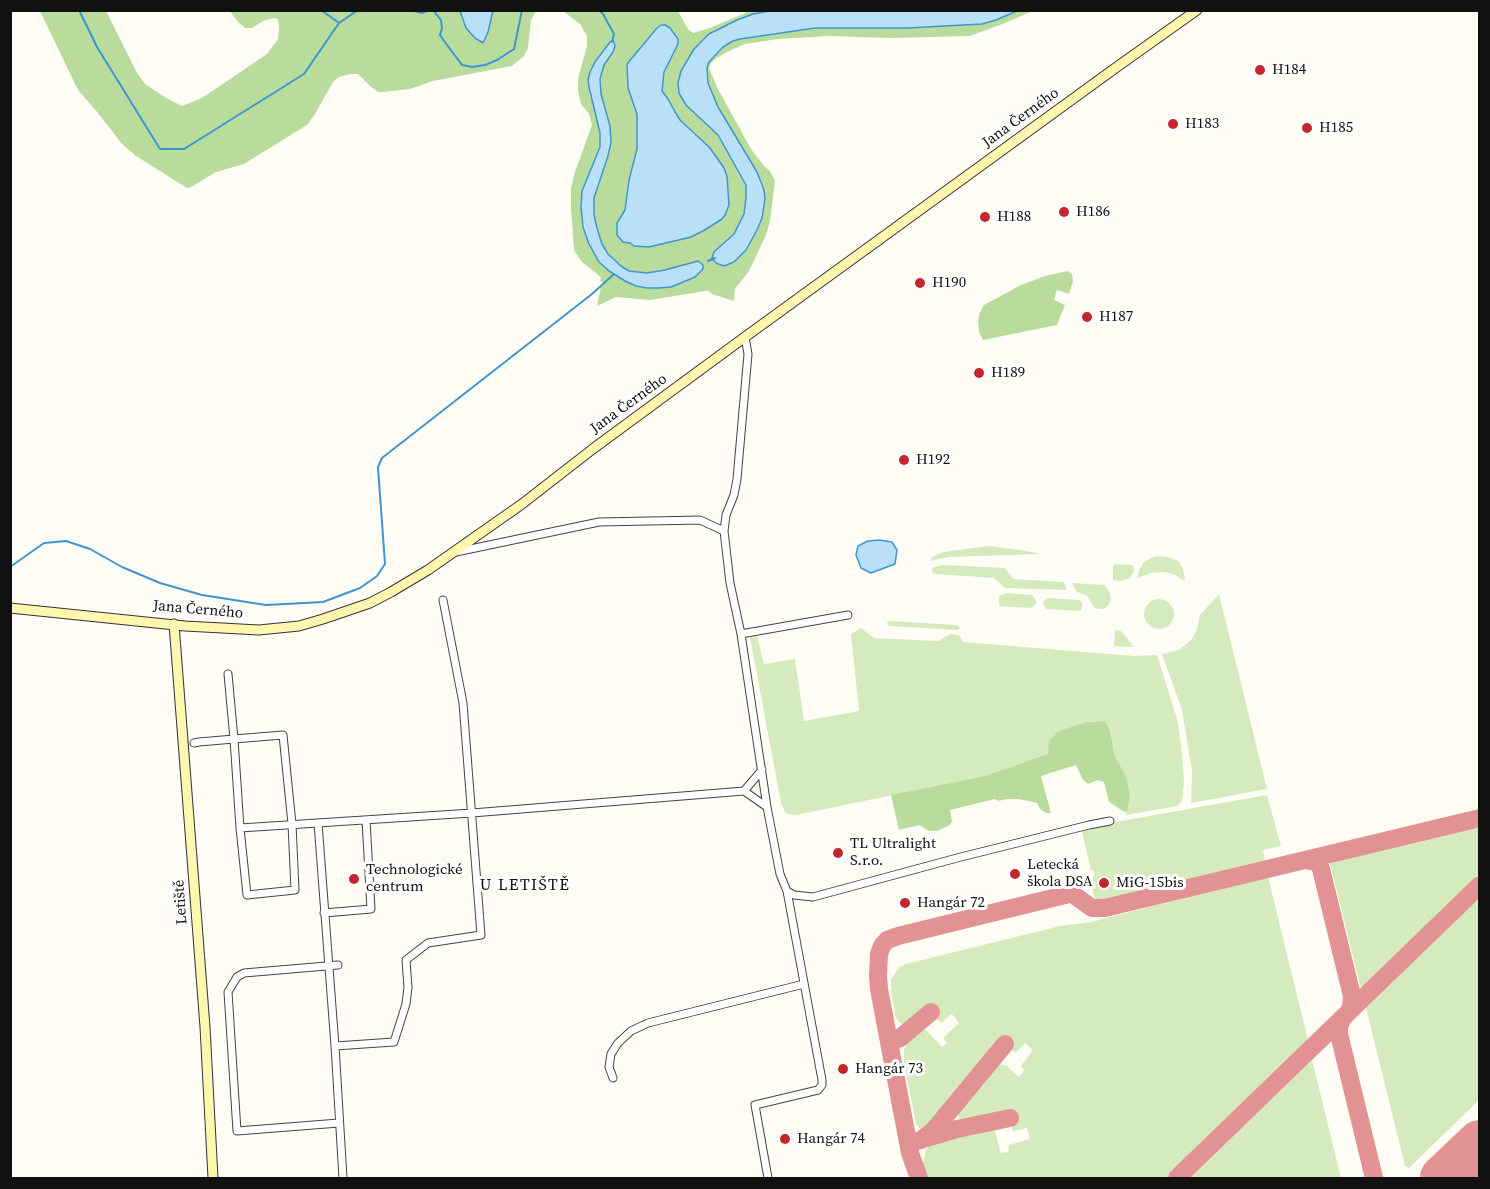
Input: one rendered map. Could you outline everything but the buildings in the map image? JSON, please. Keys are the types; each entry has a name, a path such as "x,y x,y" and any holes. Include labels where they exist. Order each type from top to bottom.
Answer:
{"street":[{"name":"Jana Černého","path":"10,608 259,630 299,626 370,603 409,582 522,504 594,448 1197,10"},
{"path":"746,337 748,354 737,480 726,515 724,531 730,583 741,634 767,807 780,874 787,891 822,1080 822,1085 818,1090 755,1105 768,1179"},
{"path":"453,552 599,522 699,520 724,531"},
{"path":"335,1046 394,1042 406,1004 408,987 406,960 428,943 481,935 463,703 443,600"},
{"path":"741,634 848,615"},
{"name":"Letiště","path":"174,624 204,1003 213,1179"},
{"path":"194,743 234,739 283,735 296,890 247,894 240,828 234,739 228,674"},
{"path":"744,791 762,770"},
{"path":"240,828 472,813 744,791 767,807"},
{"path":"324,913 371,909 366,820"},
{"path":"787,891 794,895 813,897 957,858 1110,821"},
{"path":"318,823 343,1179"},
{"path":"338,965 244,973 237,977 228,992 237,1131 339,1123"},
{"path":"612,1078 609,1067 611,1054 618,1043 631,1031 648,1023 804,984"}],"green space":[{"path":"40,11 106,11 137,73 145,84 182,106 202,98 267,54 278,39 278,19 263,21 252,28 245,28 230,11 460,11 463,22 473,34 488,32 493,11 536,11 531,20 528,48 524,56 512,66 433,81 410,89 383,92 378,92 358,74 339,77 333,82 307,125 244,164 216,172 187,188 136,156 122,144 78,90"},
{"path":"563,11 678,11 688,29 693,33 750,11 1033,11 970,36 891,38 828,36 778,39 745,44 717,58 709,68 717,87 751,149 770,171 775,181 766,235 749,271 735,289 734,301 705,291 650,300 616,297 597,306 603,283 600,281 601,277 582,262 574,250 571,208 571,188 575,172 592,125 589,114 581,104 578,91 578,79 587,46 587,36 580,24","holes":["674,32 678,44 664,72 662,91 680,120 710,148 727,176 728,188 691,237 649,247 634,246 623,242 617,223 625,210 629,180 637,149 637,114 628,88 627,64 636,54"]},
{"path":"1068,271 1072,274 1073,281 1069,294 1057,290 1054,300 1065,305 1057,325 983,340 979,332 978,320 984,305 1021,285"},
{"path":"990,546 1040,554 949,557 930,561 932,557 943,552"},
{"path":"1156,556 1178,561 1183,568 1185,581 1164,572 1151,573 1137,578 1143,563"},
{"path":"1115,564 1133,565 1134,571 1130,578 1122,581 1113,580"},
{"path":"943,565 1005,568 1013,579 1064,582 1067,590 1005,588 994,578 933,573 934,567"},
{"path":"1072,583 1104,585 1111,597 1110,603 1104,609 1095,608 1087,596 1076,591"},
{"path":"1006,593 1032,595 1036,604 1031,608 999,606 999,596"},
{"path":"1219,594 1267,789 1191,803 1192,771 1182,710 1162,654 1179,650 1192,639 1200,615"},
{"path":"1049,598 1079,600 1082,608 1080,611 1047,609 1043,601"},
{"path":"1159,599 1165,600 1173,608 1173,620 1165,628 1159,629 1153,628 1145,620 1144,614 1145,608 1153,600"},
{"path":"889,621 957,625 960,628 958,630 889,626 887,623"},
{"path":"861,628 874,638 938,641 951,634 959,635 963,642 1134,656 1157,655 1179,730 1184,783 1182,801 1177,806 1126,815 1130,795 1124,772 1115,757 1110,730 1105,721 1087,722 1049,754 985,776 796,815 788,814 781,803 750,637 757,636 764,664 795,659 804,721 859,711 851,634"},
{"path":"1116,630 1121,631 1134,647 1114,646"},
{"path":"1105,721 1110,730 1115,757 1124,772 1128,785 1130,795 1127,812 1109,802 1104,782 1098,780 1088,784 1083,780 1076,765 1041,776 1051,813 1040,809 1037,803 1019,799 998,801 995,799 950,810 952,822 937,831 929,831 919,825 899,830 891,795 985,776 1048,754 1049,741 1059,731 1087,722"},
{"path":"1267,795 1281,846 1263,850 1265,861 1104,901 1098,901 1094,897 1091,883 1094,874 1082,832 1087,827"},
{"path":"1479,826 1479,874 1361,989 1330,863"},
{"path":"1268,877 1308,1040 1166,1178 926,1178 923,1164 926,1149 931,1142 993,1128 1001,1153 1008,1152 1009,1145 1030,1139 1027,1128 1013,1131 1008,1113 966,1122 959,1118 958,1114 960,1108 997,1064 1006,1065 1019,1077 1024,1070 1021,1066 1033,1050 1025,1043 1016,1053 1001,1041 932,1125 927,1129 919,1128 916,1124 904,1062 904,1049 909,1038 922,1028 942,1047 947,1043 943,1038 959,1023 952,1014 941,1023 927,1008 911,1023 904,1025 900,1023 896,1018 891,991 891,980 899,967"},
{"path":"1479,898 1479,1100 1409,1168 1405,1166 1366,1008"},
{"path":"1312,1060 1341,1178 1190,1178"}],"water":[{"path":"775,10 1017,11 982,24 908,28 815,28 740,39 723,47 709,62 708,83 718,107 757,172 765,199 762,218 746,250 734,262 724,266 712,258 714,252 734,234 744,214 746,185 718,135 686,105 679,93 678,83 681,71 694,49 709,34 753,14"},
{"path":"460,11 493,11 483,43 466,28"},
{"path":"661,25 670,28 678,39 678,44 664,72 662,91 680,120 710,148 724,168 727,176 729,205 722,219 691,237 649,247 634,246 623,242 617,235 617,223 625,210 629,180 637,149 637,114 628,88 627,64"},
{"path":"613,40 615,46 613,52 604,65 600,79 611,142 594,198 597,228 608,254 629,271 647,273 698,261 703,265 703,269 695,277 671,287 636,286 609,271 599,262 583,227 582,191 600,147 600,133 588,80 595,62"},
{"path":"868,541 892,542 897,550 895,564 871,573 861,568 856,555 858,546"}],"waterway":[{"path":"79,10 97,47 160,149 184,149 304,74 339,23 358,10"},
{"path":"321,10 339,23"},
{"path":"410,10 422,13 429,10"},
{"path":"433,10 441,20 440,35 462,65 472,67 497,60 514,49 522,10"},
{"path":"599,10 614,34 612,42"},
{"path":"708,261 715,258"},
{"path":"10,567 44,543 66,541 90,549 122,567 160,583 202,595 266,605 323,602 360,588 377,576 385,564 378,467 382,458 592,294 614,274"}],"taxiway":[{"path":"919,1178 910,1153 879,989 879,954 887,940 1069,894 1092,908 1105,908 1480,818"},
{"path":"1305,860 1319,864 1321,869 1352,996 1348,1013"},
{"path":"1177,1178 1480,885"},
{"path":"889,1042 900,1038 931,1012"},
{"path":"1343,1018 1339,1026 1339,1034 1374,1178"},
{"path":"908,1143 921,1140 933,1131 1005,1044"},
{"path":"926,1138 1010,1118"},
{"path":"1440,1178 1480,1141"}],"runway":[{"path":"1443,1178 1480,1143"}],"place":[{"name":"H184","path":"1260,70"},
{"name":"H183","path":"1173,124"},
{"name":"H185","path":"1307,128"},
{"name":"H186","path":"1064,212"},
{"name":"H188","path":"985,217"},
{"name":"H190","path":"920,283"},
{"name":"H187","path":"1087,317"},
{"name":"H189","path":"979,373"},
{"name":"H192","path":"904,460"},
{"name":"TL Ultralight S.r.o.","path":"838,853"},
{"name":"Letecká škola DSA","path":"1015,874"},
{"name":"Technologické centrum","path":"354,879"},
{"name":"MiG-15bis","path":"1104,883"},
{"name":"Hangár 72","path":"905,903"},
{"name":"Hangár 73","path":"843,1069"},
{"name":"Hangár 74","path":"785,1139"}],"district":[{"name":"U LETIŠTĚ","path":"525,886"}]}
